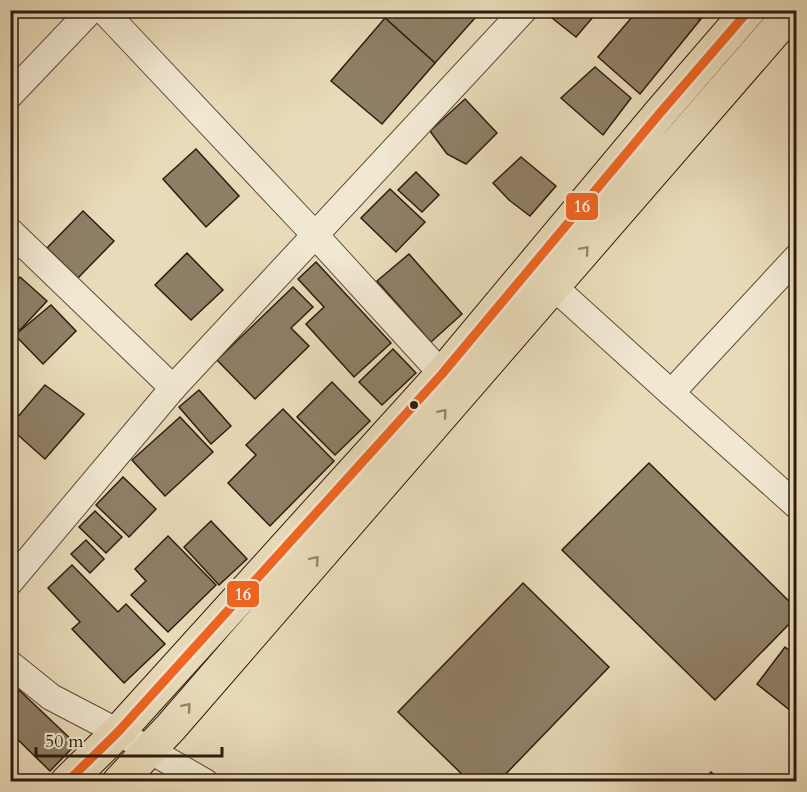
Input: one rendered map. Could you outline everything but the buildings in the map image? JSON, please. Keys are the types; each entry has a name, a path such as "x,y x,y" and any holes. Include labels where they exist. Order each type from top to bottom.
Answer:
{"main road":[{"path":"67,782 118,732 442,374 749,10"},
{"path":"119,782 554,287 793,10"}],"street":[{"path":"10,95 91,10"},
{"path":"104,10 442,374"},
{"path":"10,582 173,388 524,10"},
{"path":"10,231 173,388"},
{"path":"670,393 796,258"},
{"path":"554,287 796,505"},
{"path":"10,664 51,697 205,782"}],"transit line":[{"name":"16","path":"67,782 118,732 442,374 749,10"}]}
